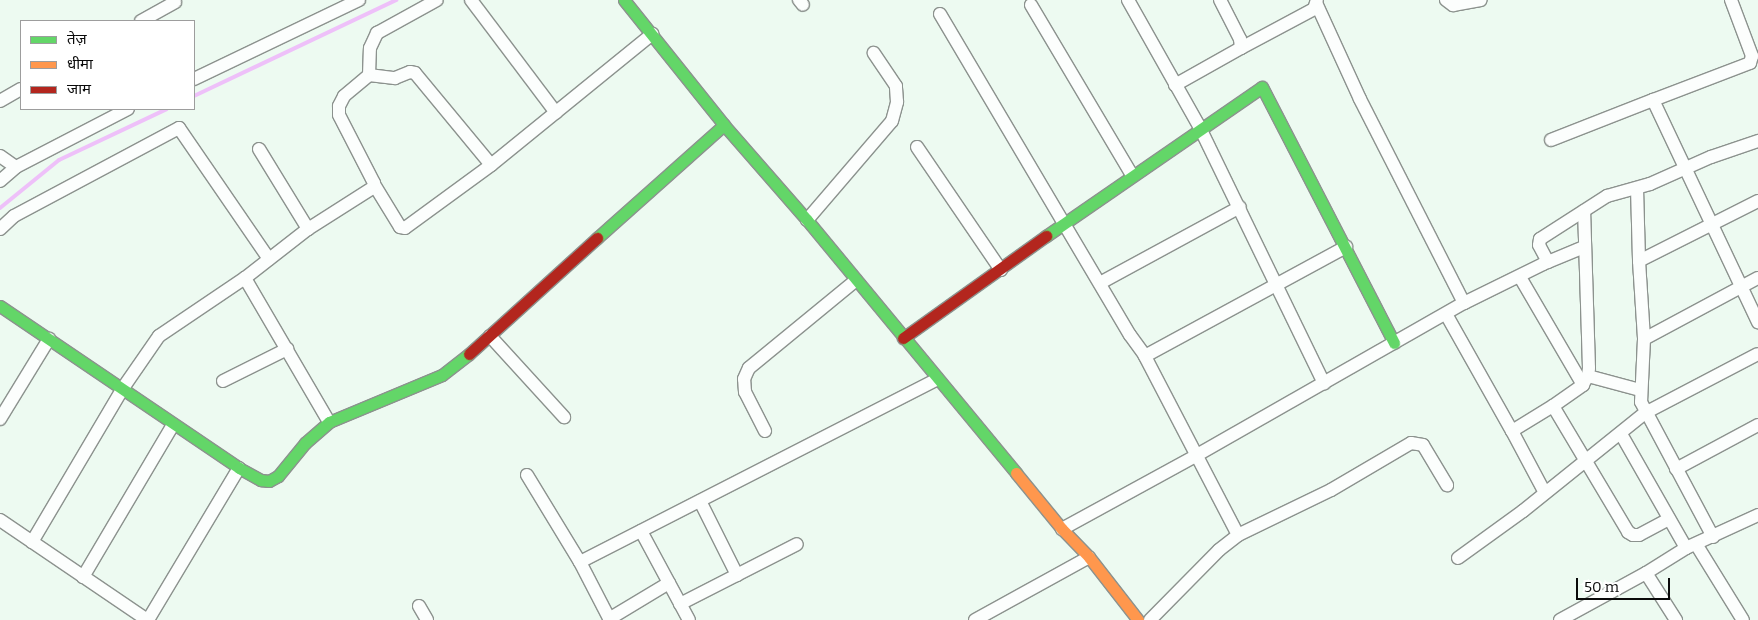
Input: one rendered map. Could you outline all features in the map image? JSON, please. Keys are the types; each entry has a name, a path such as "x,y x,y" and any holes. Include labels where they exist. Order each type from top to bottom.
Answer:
{"street":[{"path":"195,79 259,50 359,0"},
{"path":"369,75 370,48 377,33 437,0"},
{"path":"471,0 556,113"},
{"path":"624,0 724,125 807,220 855,281 1062,529 1089,557 1138,620"},
{"path":"1128,0 1200,128 1324,382"},
{"path":"1220,0 1240,39 1241,48"},
{"path":"1446,0 1453,5 1481,0"},
{"path":"1551,140 1750,63 1752,56 1731,0"},
{"path":"143,20 175,2"},
{"path":"1175,85 1317,3 1360,99 1464,303"},
{"path":"1031,5 1132,175"},
{"path":"940,14 1130,335 1145,356 1238,535"},
{"path":"491,165 415,74 410,72 395,78 369,75 344,96 339,111 375,186 400,227 405,228 491,165 652,34"},
{"path":"807,220 892,121 897,102 896,86 874,53"},
{"path":"903,338 1132,175 1258,88 1264,88 1394,343"},
{"path":"2,97 20,89"},
{"path":"1653,100 1758,322"},
{"path":"0,181 16,167 126,110"},
{"path":"0,306 123,388 172,425 240,468 261,480 269,481 278,476 305,443 329,422 442,375 458,365 563,268 724,125"},
{"path":"0,229 14,216 179,128 269,259"},
{"path":"1548,262 1539,245 1540,239 1607,196 1637,188 1758,141"},
{"path":"917,147 1001,270"},
{"path":"259,149 308,229"},
{"path":"0,156 16,167"},
{"path":"32,542 123,388 159,336 245,278 308,229 370,192 375,186"},
{"path":"1637,188 1644,339 1640,390 1641,402 1645,413 1712,537"},
{"path":"1639,261 1758,201"},
{"path":"1100,283 1240,207"},
{"path":"1584,211 1586,380"},
{"path":"1145,356 1346,247"},
{"path":"1062,529 1197,456 1464,303 1548,262 1584,247"},
{"path":"1520,277 1586,380 1640,390"},
{"path":"245,278 329,422"},
{"path":"1644,339 1758,278"},
{"path":"765,431 745,392 744,379 749,368 855,281"},
{"path":"1446,314 1545,493"},
{"path":"490,336 564,417"},
{"path":"0,419 49,339"},
{"path":"223,381 287,349"},
{"path":"1458,558 1586,462 1645,413 1758,354"},
{"path":"580,562 936,379"},
{"path":"1512,431 1553,406 1586,380"},
{"path":"1553,406 1628,532 1632,535 1639,535 1669,519"},
{"path":"83,576 172,425"},
{"path":"1676,469 1758,425"},
{"path":"1621,434 1669,519 1691,546 1743,620"},
{"path":"1150,620 1219,550 1238,535 1331,490 1411,443 1423,444 1447,485"},
{"path":"0,520 147,620 240,468"},
{"path":"527,475 580,562 609,619 669,583"},
{"path":"700,501 737,575"},
{"path":"1564,619 1646,574 1691,546 1758,516"},
{"path":"641,531 689,620"},
{"path":"680,604 797,544"},
{"path":"975,620 1089,557"},
{"path":"1646,574 1676,620"},
{"path":"419,606 427,620"}],"waterway":[{"path":"195,96 396,0"},
{"path":"0,208 59,160 165,110"}],"traffic: fast":[{"path":"624,0 724,125 807,220 1016,473"},
{"path":"1046,236 1262,87 1394,343"},
{"path":"597,238 724,125"},
{"path":"0,306 239,468 261,480 269,481 278,476 305,443 329,422 442,375 469,354"}],"traffic: slow":[{"path":"1016,473 1062,529 1089,557 1138,620"}],"traffic: jam":[{"path":"903,338 1046,236"},
{"path":"469,354 597,238"}]}
